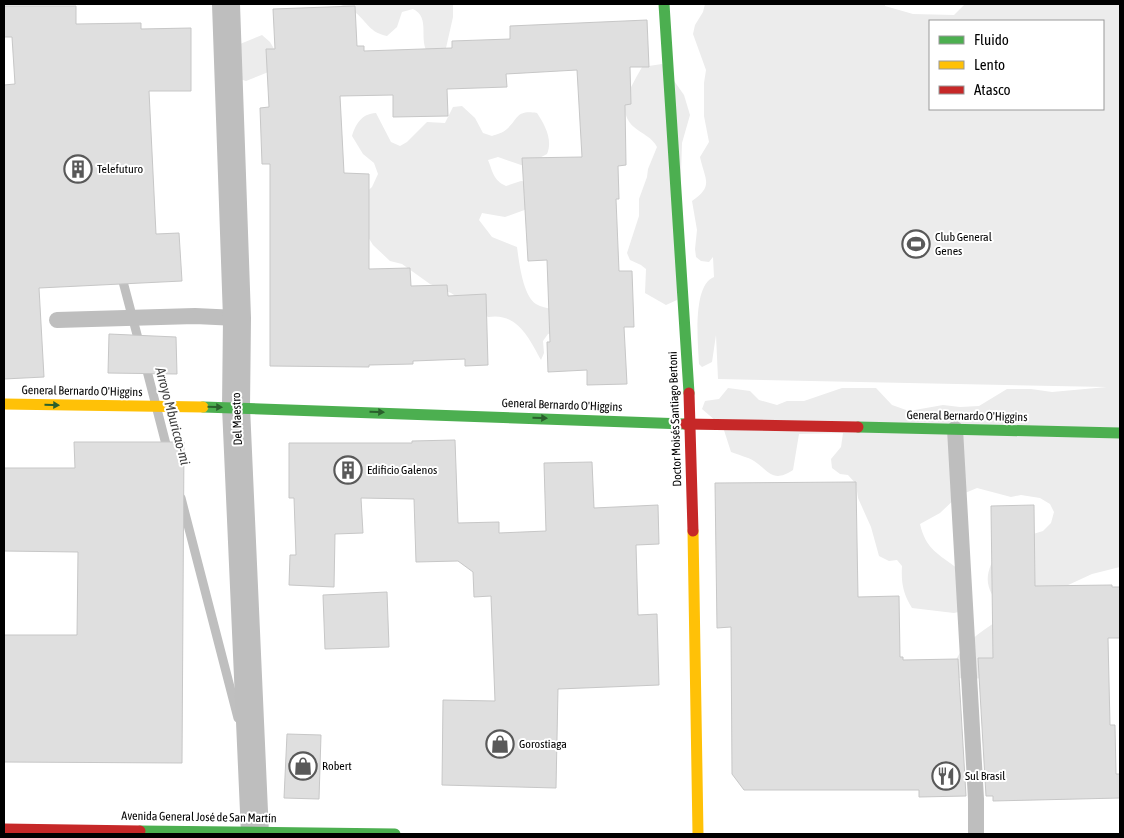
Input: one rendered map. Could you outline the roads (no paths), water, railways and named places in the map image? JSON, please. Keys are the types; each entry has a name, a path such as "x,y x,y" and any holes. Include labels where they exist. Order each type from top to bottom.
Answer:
{"main road":[{"name":"Doctor Moisés Santiago Bertoni","path":"664,4 691,424 698,834"},
{"name":"General Bernardo O'Higgins","path":"4,404 236,407 691,424 1120,433"},
{"name":"Avenida General José de San Martín","path":"4,829 394,834"}],"street":[{"name":"Del Maestro","path":"226,4 237,318 236,407 255,833"}],"lane":[{"path":"57,320 195,316 237,318"},
{"path":"956,430 976,799 976,834"}],"waterway":[{"name":"Arroyo Mburicao-mi","path":"121,274 140,346"},
{"name":"Arroyo Mburicao-mi","path":"145,363 168,452"},
{"name":"Arroyo Mburicao-mi","path":"181,498 238,718"}],"place":[{"name":"Telefuturo","path":"78,169"},
{"name":"Club General Genes","path":"916,244"},
{"name":"Edificio Galenos","path":"348,470"},
{"name":"Gorostiaga","path":"500,744"},
{"name":"Robert","path":"303,766"},
{"name":"Sul Brasil","path":"946,776"}]}
